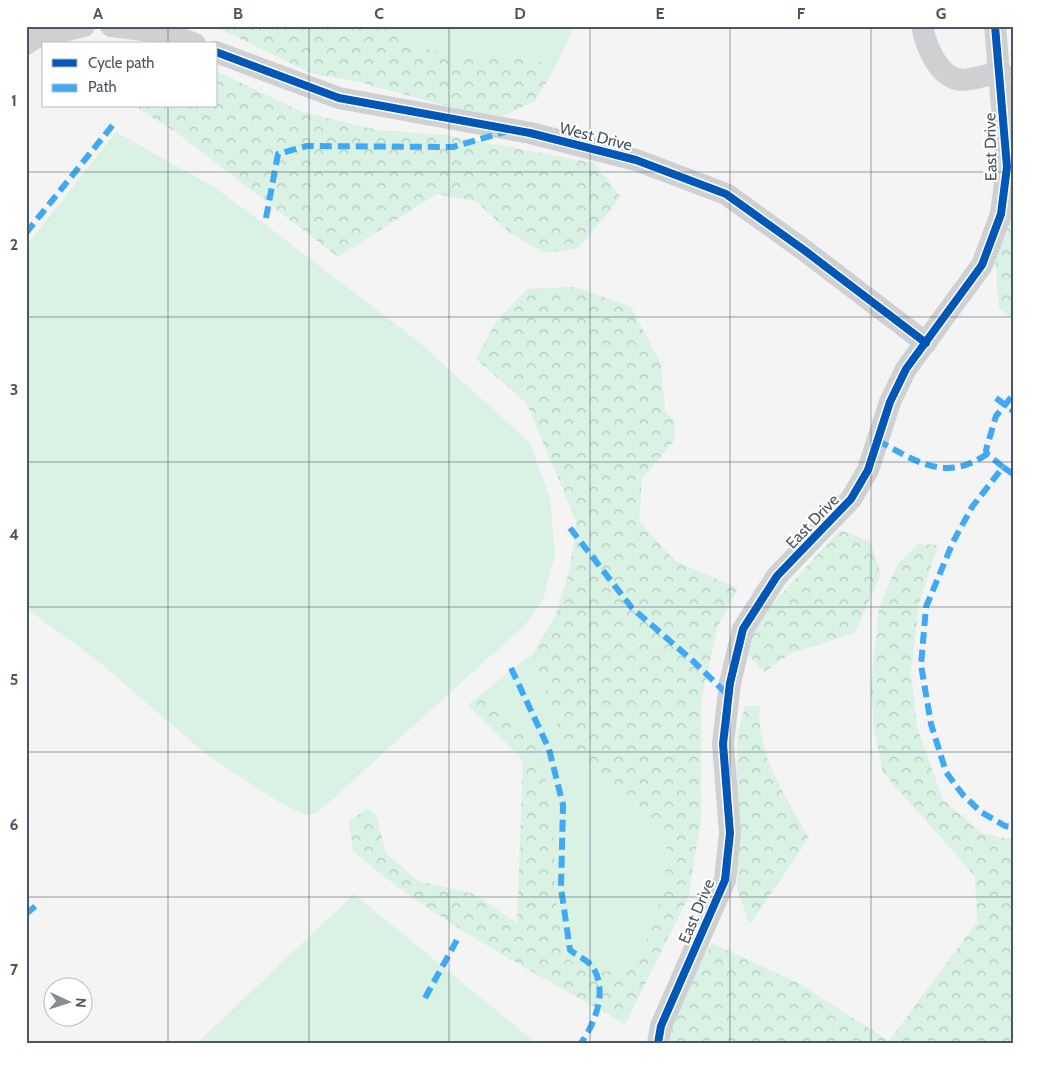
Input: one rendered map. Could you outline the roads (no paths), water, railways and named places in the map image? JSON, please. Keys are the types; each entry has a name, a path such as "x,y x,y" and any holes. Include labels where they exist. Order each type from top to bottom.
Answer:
{"street":[{"path":"26,44 35,38 84,26"},
{"path":"111,26 166,33 190,42"},
{"path":"922,26 926,44 940,70 961,80 1001,72"},
{"name":"East Drive","path":"658,1043 661,1026 725,880 730,833 723,744 730,683 743,629 777,576 851,499 868,470 890,402 906,369 982,265 1001,214 1007,167 1001,72 995,39 996,26"},
{"name":"West Drive","path":"218,53 339,98 530,133 636,160 726,194 804,250 926,343"}]}
